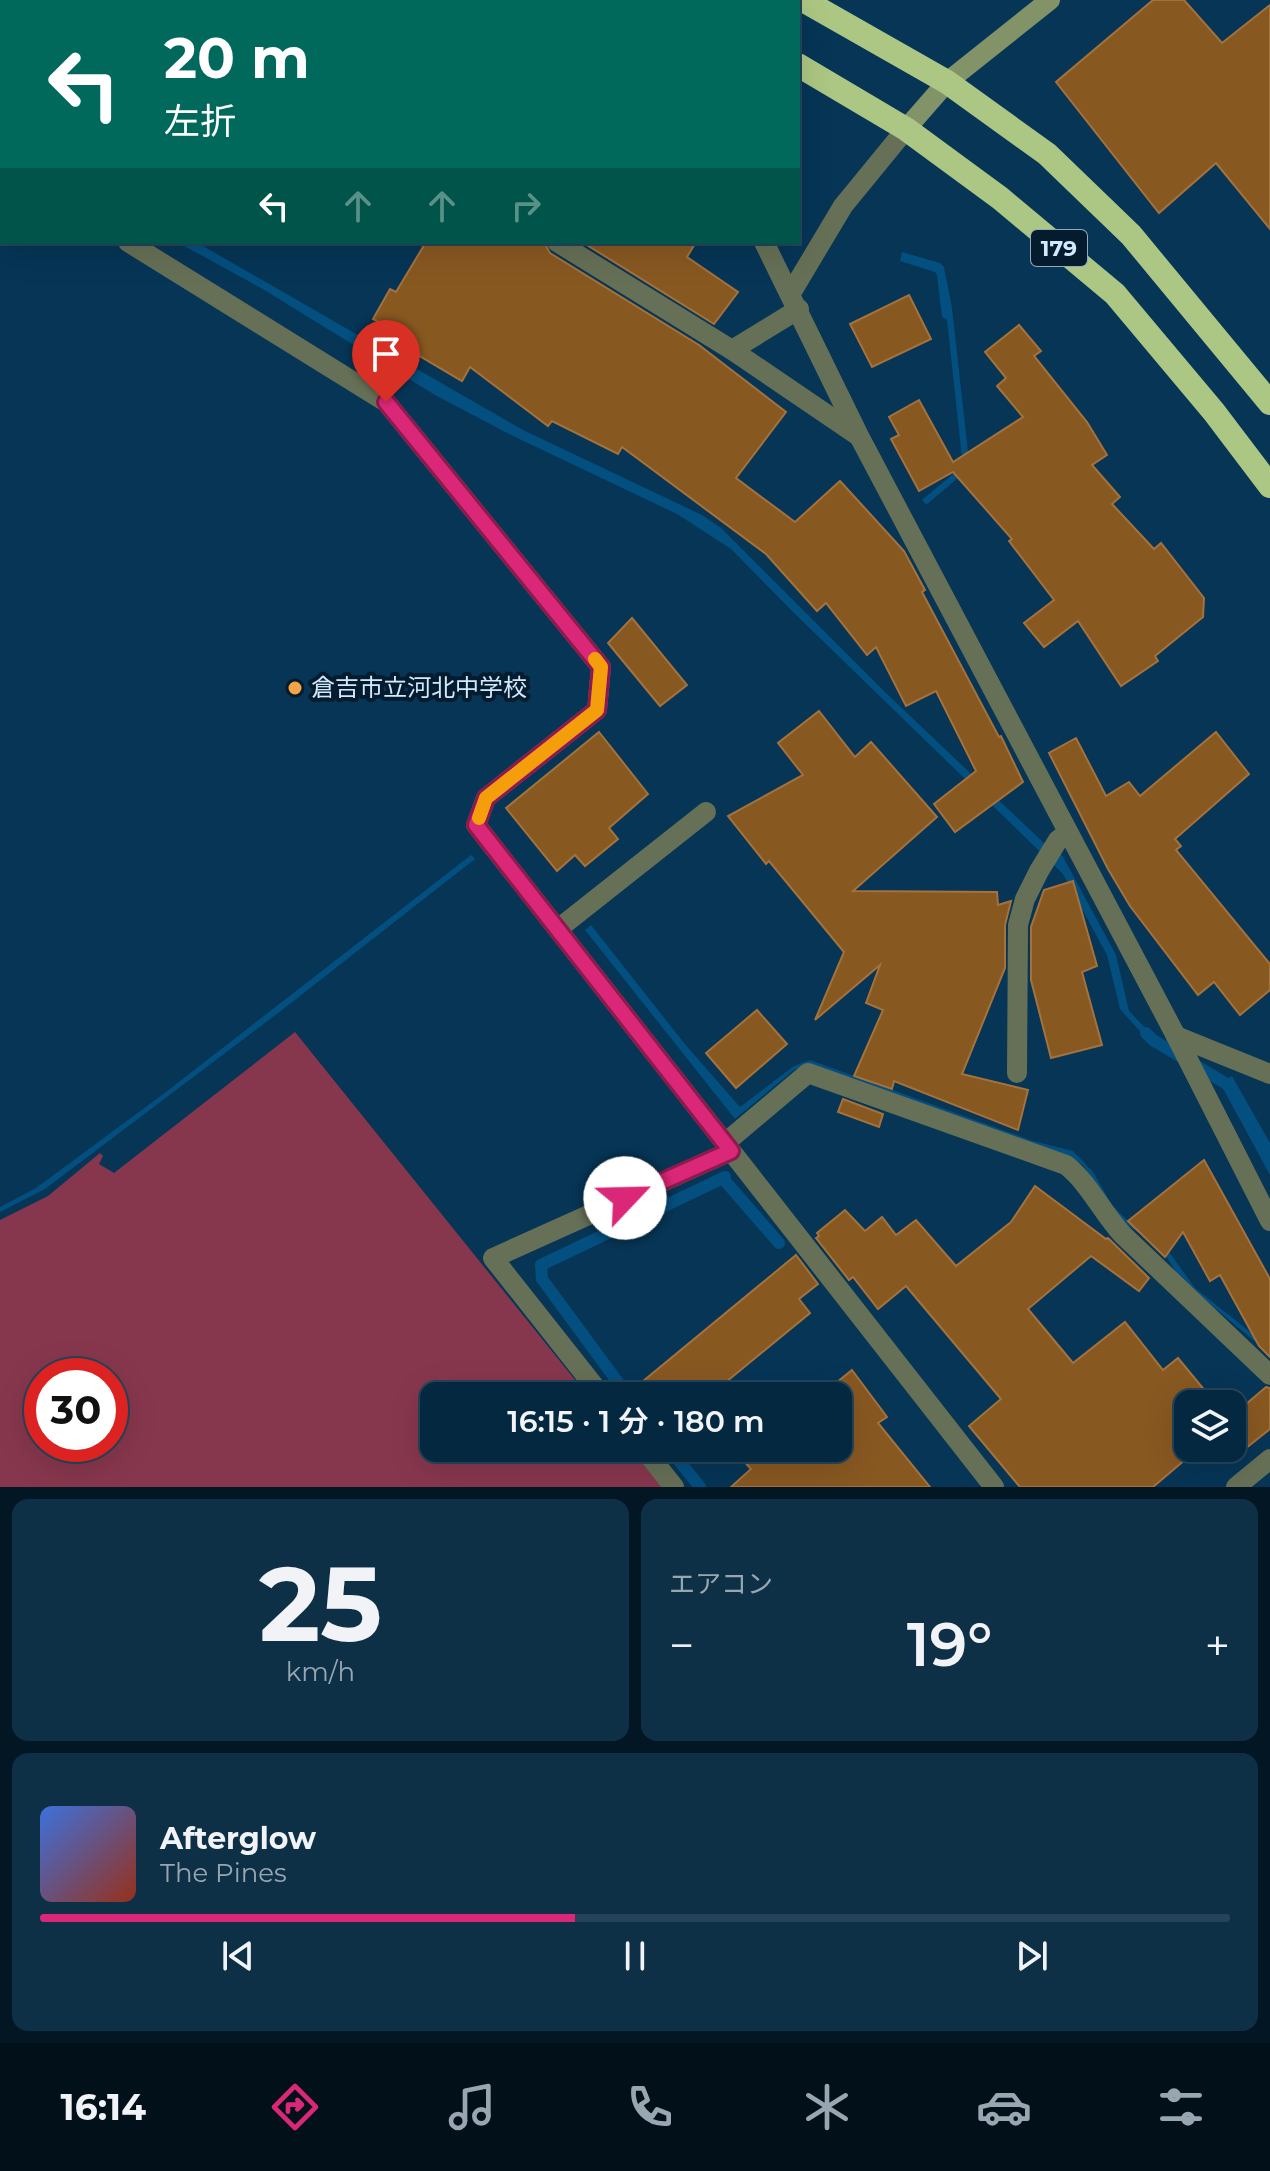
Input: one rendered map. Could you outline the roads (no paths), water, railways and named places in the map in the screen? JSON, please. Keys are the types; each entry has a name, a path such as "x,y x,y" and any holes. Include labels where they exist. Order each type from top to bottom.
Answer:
{"highway":[{"name":"179","path":"803,0 947,82 1047,154 1131,235 1270,403"},
{"name":"179","path":"800,66 906,129 1000,198 1115,294 1214,412 1270,486"}],"street":[{"path":"732,350 795,301 843,206 947,82 1050,0"},
{"path":"131,244 386,402 601,667 597,710 486,798 476,825 994,1487"},
{"path":"560,244 732,350 859,436"},
{"path":"765,244 859,436 1176,1036 1270,1221"},
{"path":"558,929 706,812"},
{"path":"1017,1073 1018,925 1025,899 1039,871 1058,840 1068,832"},
{"path":"1176,1036 1270,1074"},
{"path":"591,1382 493,1258 728,1147 808,1073 1066,1165 1084,1182 1101,1211 1122,1234 1270,1375"},
{"path":"1236,1487 1270,1459"},
{"path":"654,1462 674,1487"}],"water":[{"path":"181,244 199,244 523,430 702,515 721,528 886,693 1047,846 1062,855 1116,955 1129,1011 1158,1041 1153,1046 1120,1009 1107,955 1063,874 731,549 677,514 435,395 261,288"},
{"path":"902,252 940,263 944,267 952,308 969,461 965,472 926,505 922,500 959,469 962,458 947,320 942,317 937,275 900,261"},
{"path":"471,855 475,859 282,1010 45,1189 0,1212 0,1207 36,1188 166,1092"},
{"path":"591,925 684,1043 740,1107 794,1066 810,1060 1033,1141 1073,1151 1093,1172 1112,1205 1126,1219 1162,1242 1195,1288 1270,1348 1270,1354 1180,1279 1160,1246 1122,1222 1083,1165 1067,1155 804,1066 794,1070 735,1119 585,930"},
{"path":"1232,1076 1270,1143 1270,1175 1220,1083"}],"waterway":[{"path":"1146,1033 1230,1086 1233,1092"},
{"path":"618,1382 542,1279 541,1265 725,1177"},
{"path":"726,1182 779,1243"},
{"path":"680,1462 700,1487"}],"place":[{"name":"倉吉市立河北中学校","path":"295,688"}]}
